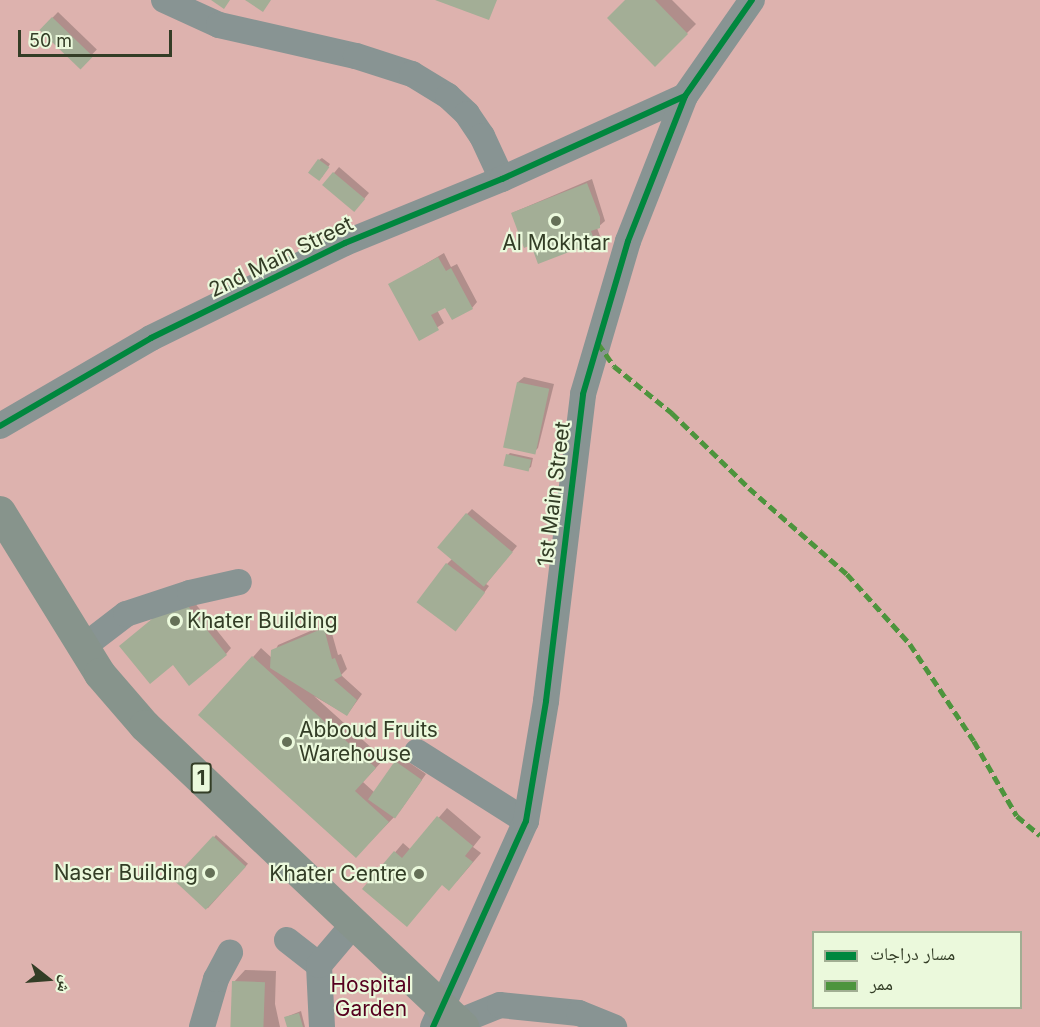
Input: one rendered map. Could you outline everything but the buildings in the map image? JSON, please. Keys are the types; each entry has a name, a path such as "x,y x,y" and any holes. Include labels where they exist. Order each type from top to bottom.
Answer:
{"main road":[{"name":"1","path":"0,512 100,674 146,726 449,1022"}],"street":[{"path":"165,0 219,25 356,56 412,74 448,96 467,114 483,136 502,178"},
{"name":"1st Main Street","path":"449,1022 526,821 546,701 583,393 628,241 685,96 752,0"},
{"name":"2nd Main Street","path":"0,426 192,318 345,243 502,178 685,96"},
{"path":"83,647 126,614 239,582"},
{"path":"417,752 526,821"},
{"path":"322,1027 319,965 352,926"},
{"path":"287,940 319,965"},
{"path":"202,1027 216,979 230,953"},
{"path":"449,1022 500,1005 579,1013 614,1027"}],"green space":[{"name":"Hospital Garden","path":"0,0 1040,0 1040,1027 0,1027"}],"marked path":[{"path":"598,343 614,366 672,413 749,488 847,574 910,644 974,741 1017,816 1040,835"}],"cycle path":[{"path":"433,1027 526,821 546,701 583,394 628,241 685,96 752,0"},
{"path":"0,426 151,338 345,243 502,179 685,96"}],"place":[{"name":"Al Mokhtar","path":"556,221"},
{"name":"Khater Building","path":"175,621"},
{"name":"Abboud Fruits Warehouse","path":"287,742"},
{"name":"Naser Building","path":"210,873"},
{"name":"Khater Centre","path":"419,874"}]}
